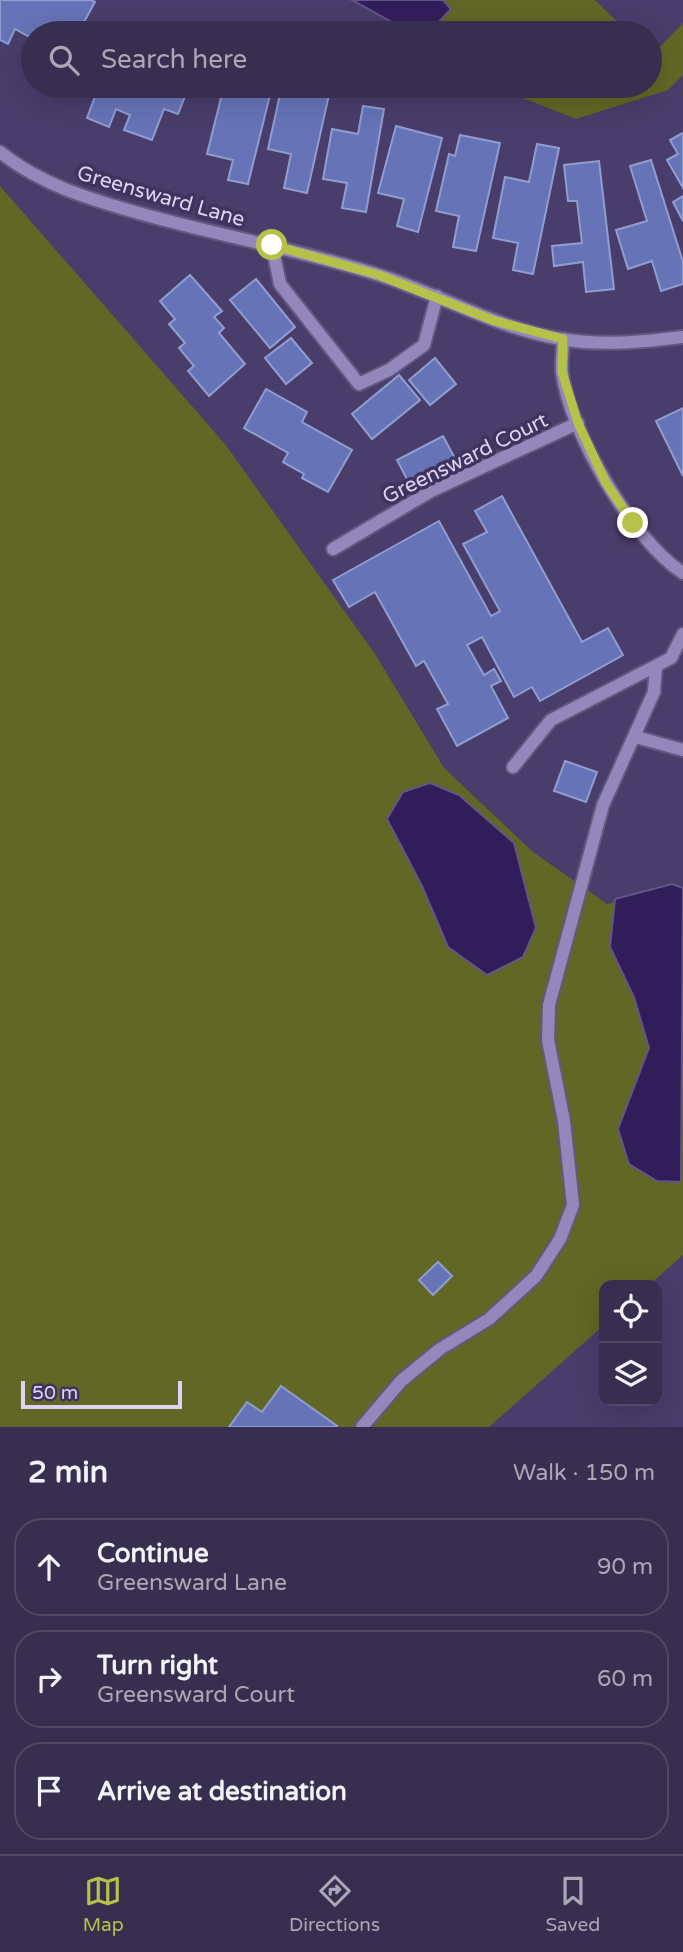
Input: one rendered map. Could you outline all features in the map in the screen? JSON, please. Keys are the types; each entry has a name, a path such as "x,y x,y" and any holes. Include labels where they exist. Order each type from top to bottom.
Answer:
{"street":[{"name":"Greensward Lane","path":"0,152 40,179 75,194 192,229 272,245 379,275 495,321 563,339 640,342 683,337"},
{"path":"272,245 280,284 359,384 389,370 424,345 437,296"},
{"name":"Greensward Court","path":"563,339 562,372 578,423 606,483 633,523 683,573"},
{"name":"Greensward Court","path":"333,549 431,491 578,423"},
{"path":"513,767 551,720 671,659 683,634"},
{"path":"362,1427 401,1381 440,1349 489,1319 536,1276 560,1239 573,1205 564,1121 548,1041 549,1005 603,805 636,737 654,692 656,666"},
{"path":"636,737 683,750"}],"green space":[{"path":"352,0 595,0 617,21 390,21"},
{"path":"683,23 683,75 668,90 662,92 662,45"},
{"path":"523,98 643,98 576,119"},
{"path":"0,186 225,444 375,654 444,768 533,852 607,904 669,888 683,892 683,1255 655,1280 599,1280 599,1329 489,1427 0,1427"}],"shaded area":[{"path":"352,0 443,0 451,9 440,21 390,21"},
{"path":"430,783 459,795 514,843 536,928 523,957 487,975 448,947 422,886 387,819 403,792"},
{"path":"672,884 683,888 681,1182 657,1181 629,1164 618,1129 649,1048 634,997 610,947 615,899"}],"building":[{"path":"0,0 95,2 85,21 21,21 21,32 15,29 8,44 0,40"},
{"path":"94,98 184,98 178,114 164,109 152,140 124,130 130,115 116,109 109,127 87,118"},
{"path":"221,98 269,98 248,184 228,180 233,160 207,154"},
{"path":"279,98 328,98 307,193 284,188 291,154 268,149"},
{"path":"363,106 384,109 366,212 342,208 347,183 323,179 332,129 358,134"},
{"path":"396,126 442,138 418,232 397,226 404,199 378,193"},
{"path":"683,133 683,188 667,160 678,154 670,140"},
{"path":"460,135 500,143 476,251 453,247 459,216 436,211 449,154 455,156"},
{"path":"537,144 559,148 533,274 513,270 518,243 493,238 505,177 529,182"},
{"path":"651,160 683,262 683,284 661,291 652,261 628,269 616,230 647,221 630,166"},
{"path":"599,161 614,289 586,292 583,262 554,266 552,246 582,243 577,201 568,201 564,165"},
{"path":"683,196 683,221 673,202"},
{"path":"190,275 222,311 214,317 224,328 219,333 245,364 209,396 188,371 194,366 179,348 185,343 169,324 175,319 160,301"},
{"path":"256,279 295,327 270,348 230,300"},
{"path":"291,338 312,363 286,384 265,358"},
{"path":"435,358 456,384 430,405 409,380"},
{"path":"399,375 420,400 372,439 352,414"},
{"path":"266,389 307,412 302,422 352,450 328,492 302,478 304,474 283,462 288,453 244,428"},
{"path":"683,408 683,476 656,421"},
{"path":"443,436 459,466 413,491 397,460"},
{"path":"502,496 582,642 608,628 623,655 540,701 532,687 514,697 482,637 467,645 484,675 494,669 501,681 491,686 508,718 457,746 437,709 448,704 424,661 416,666 375,592 349,607 333,580 439,521 491,616 500,611 463,544 487,532 475,511"},
{"path":"565,761 597,772 586,802 554,791"},
{"path":"438,1262 452,1276 433,1295 419,1280"},
{"path":"281,1386 337,1426 229,1427 247,1402 262,1412"}],"route":[{"path":"272,245 379,275 495,321 563,339 562,372 578,423 606,483 633,523"}]}
